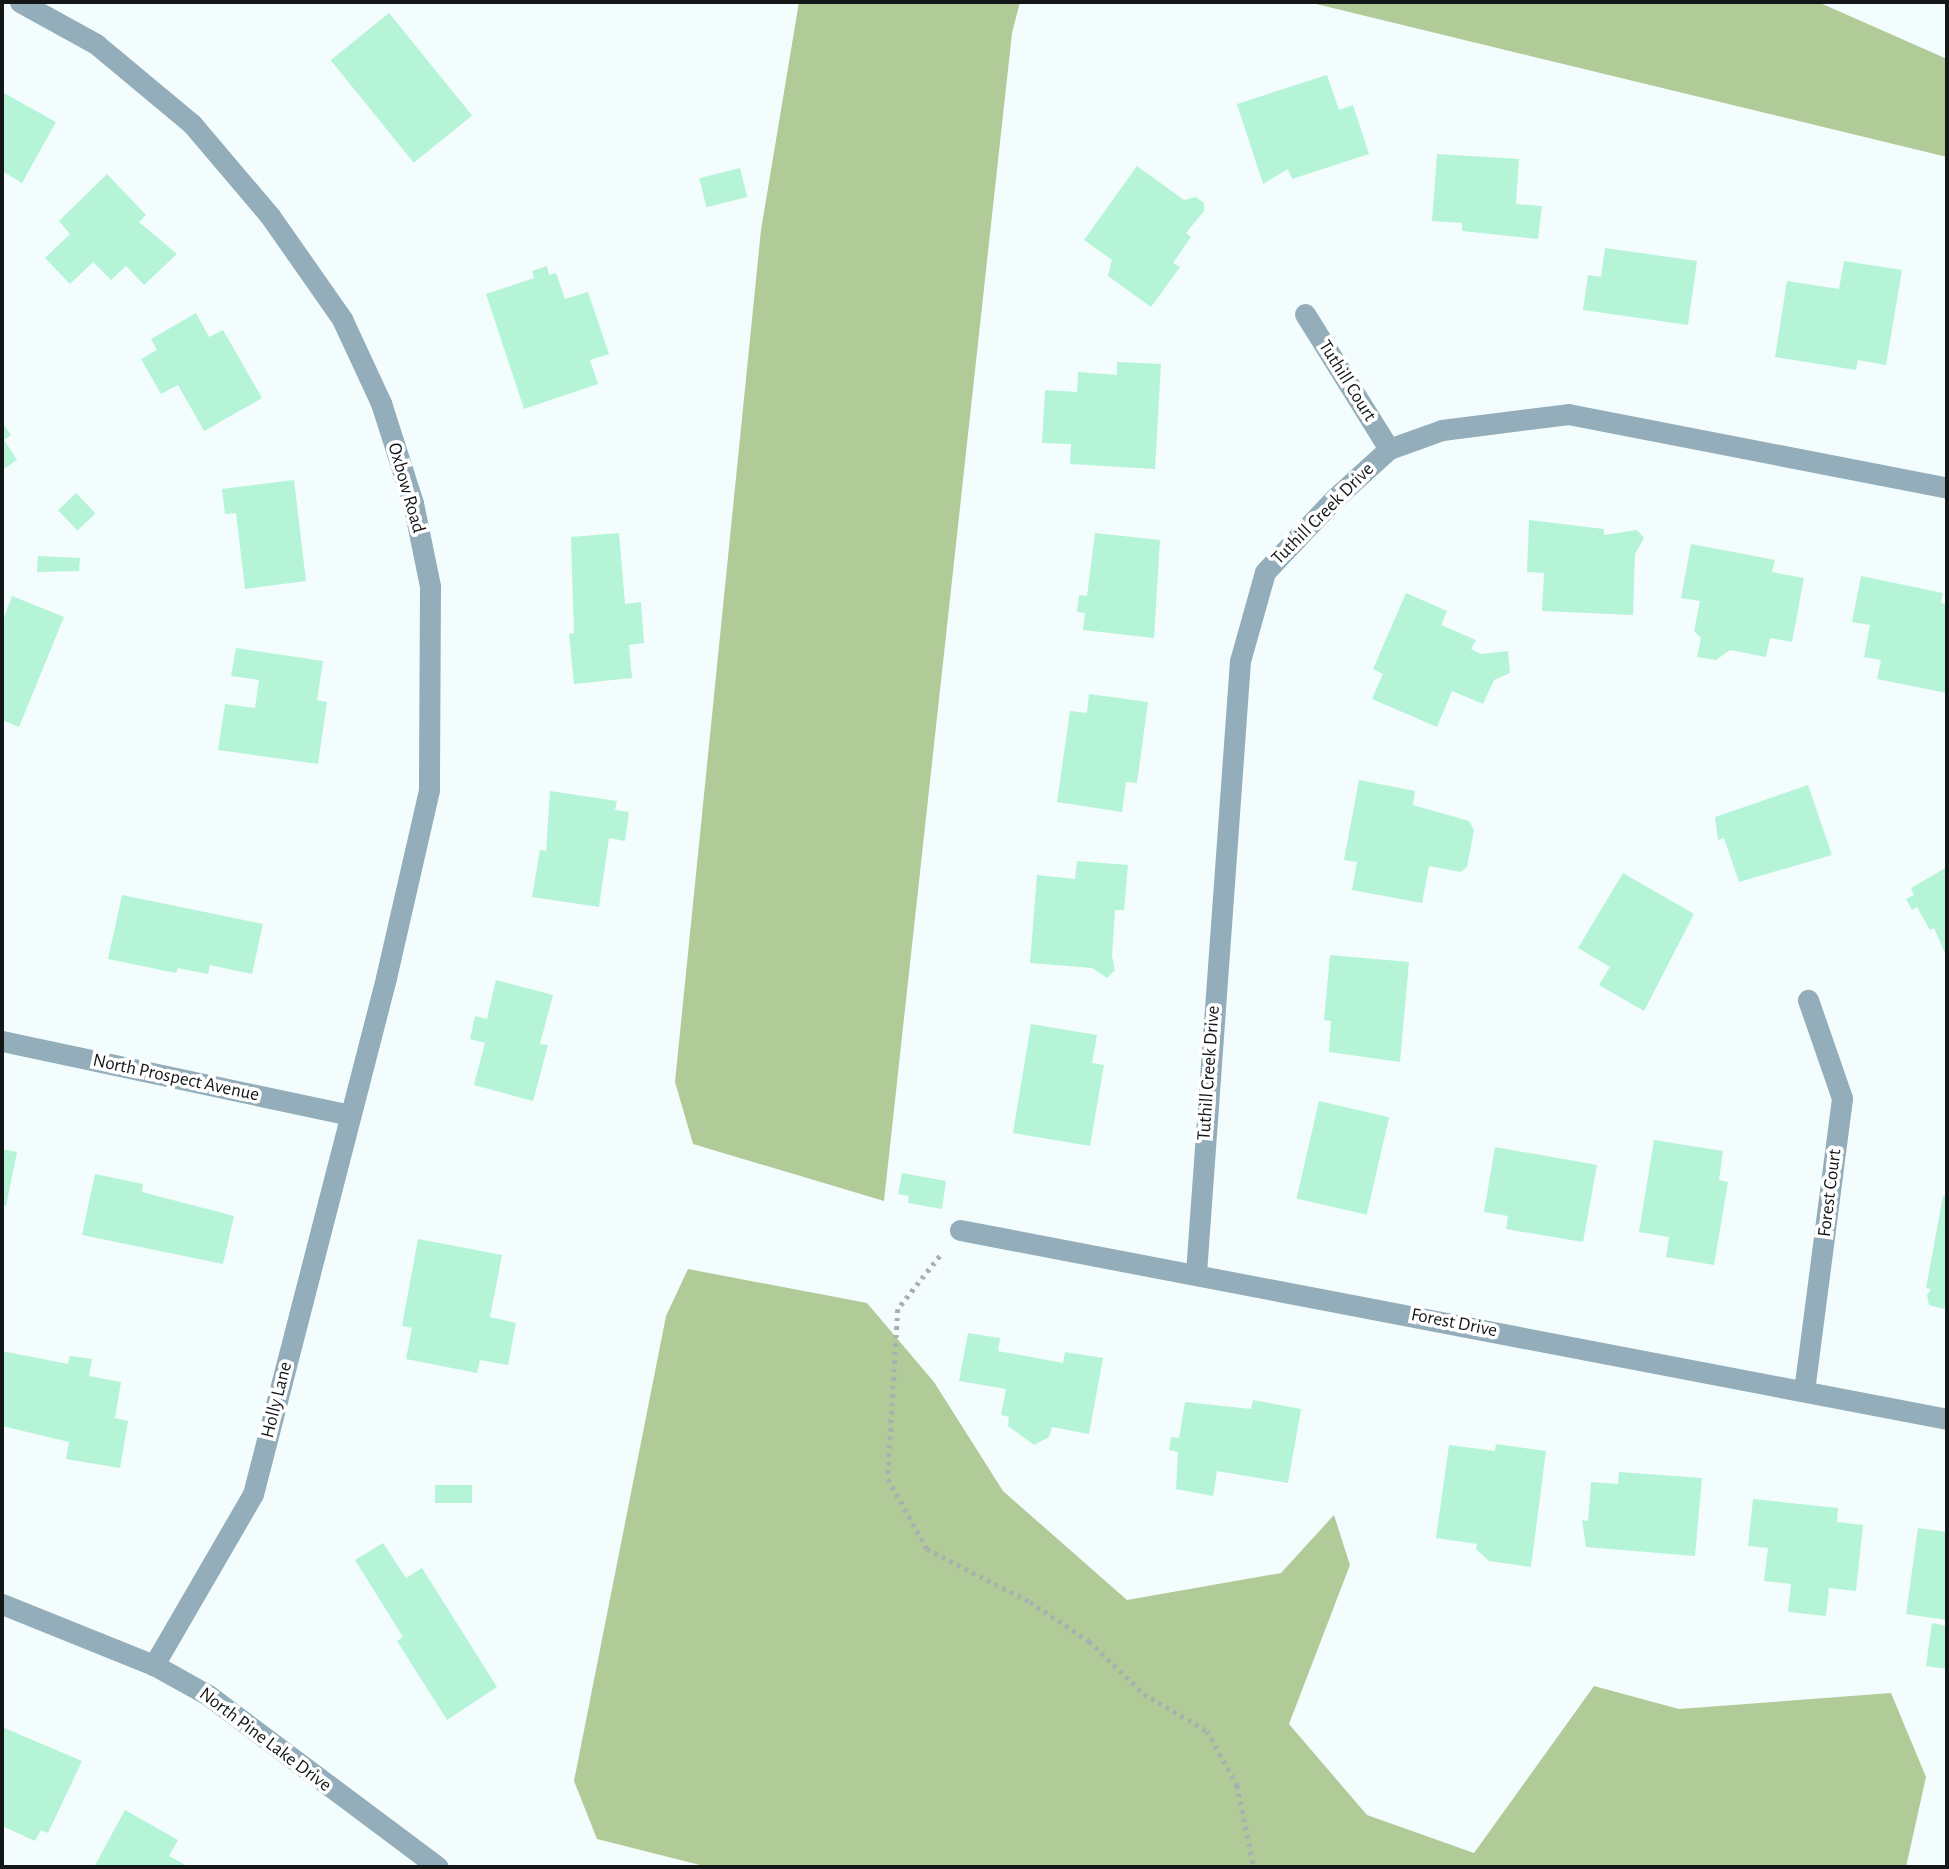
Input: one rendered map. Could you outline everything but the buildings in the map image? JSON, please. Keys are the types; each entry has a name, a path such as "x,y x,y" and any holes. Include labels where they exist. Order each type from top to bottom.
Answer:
{"street":[{"name":"Oxbow Road","path":"20,2 96,44 192,124 270,216 342,319 381,403 413,503 430,586 429,790 350,1115"},
{"name":"Tuthill Court","path":"1305,313 1389,449"},
{"name":"Tuthill Creek Drive","path":"1196,1273 1240,661 1265,572 1389,449 1442,430 1567,414 1947,488"},
{"name":"Forest Court","path":"1804,1391 1842,1098 1808,1000"},
{"name":"North Prospect Avenue","path":"2,1041 350,1115"},
{"name":"Holly Lane","path":"154,1665 253,1494 350,1115"},
{"name":"Forest Drive","path":"960,1230 1196,1273 1947,1419"},
{"name":"North Pine Lake Drive","path":"2,1605 154,1665 208,1695 438,1867"}],"path":[{"path":"960,1230 898,1309 888,1479 927,1549 1060,1621 1089,1641 1144,1694 1207,1731 1237,1786 1254,1867"}],"green space":[{"path":"799,2 1020,2 1012,33 884,1201 693,1144 675,1082 761,230"},
{"path":"1308,2 1818,2 1947,59 1947,157"},
{"path":"688,1269 867,1303 934,1382 1003,1491 1127,1600 1281,1573 1334,1515 1350,1565 1289,1724 1367,1815 1474,1853 1594,1686 1679,1709 1891,1693 1926,1777 1906,1867 708,1867 597,1839 574,1781 666,1316"}]}
